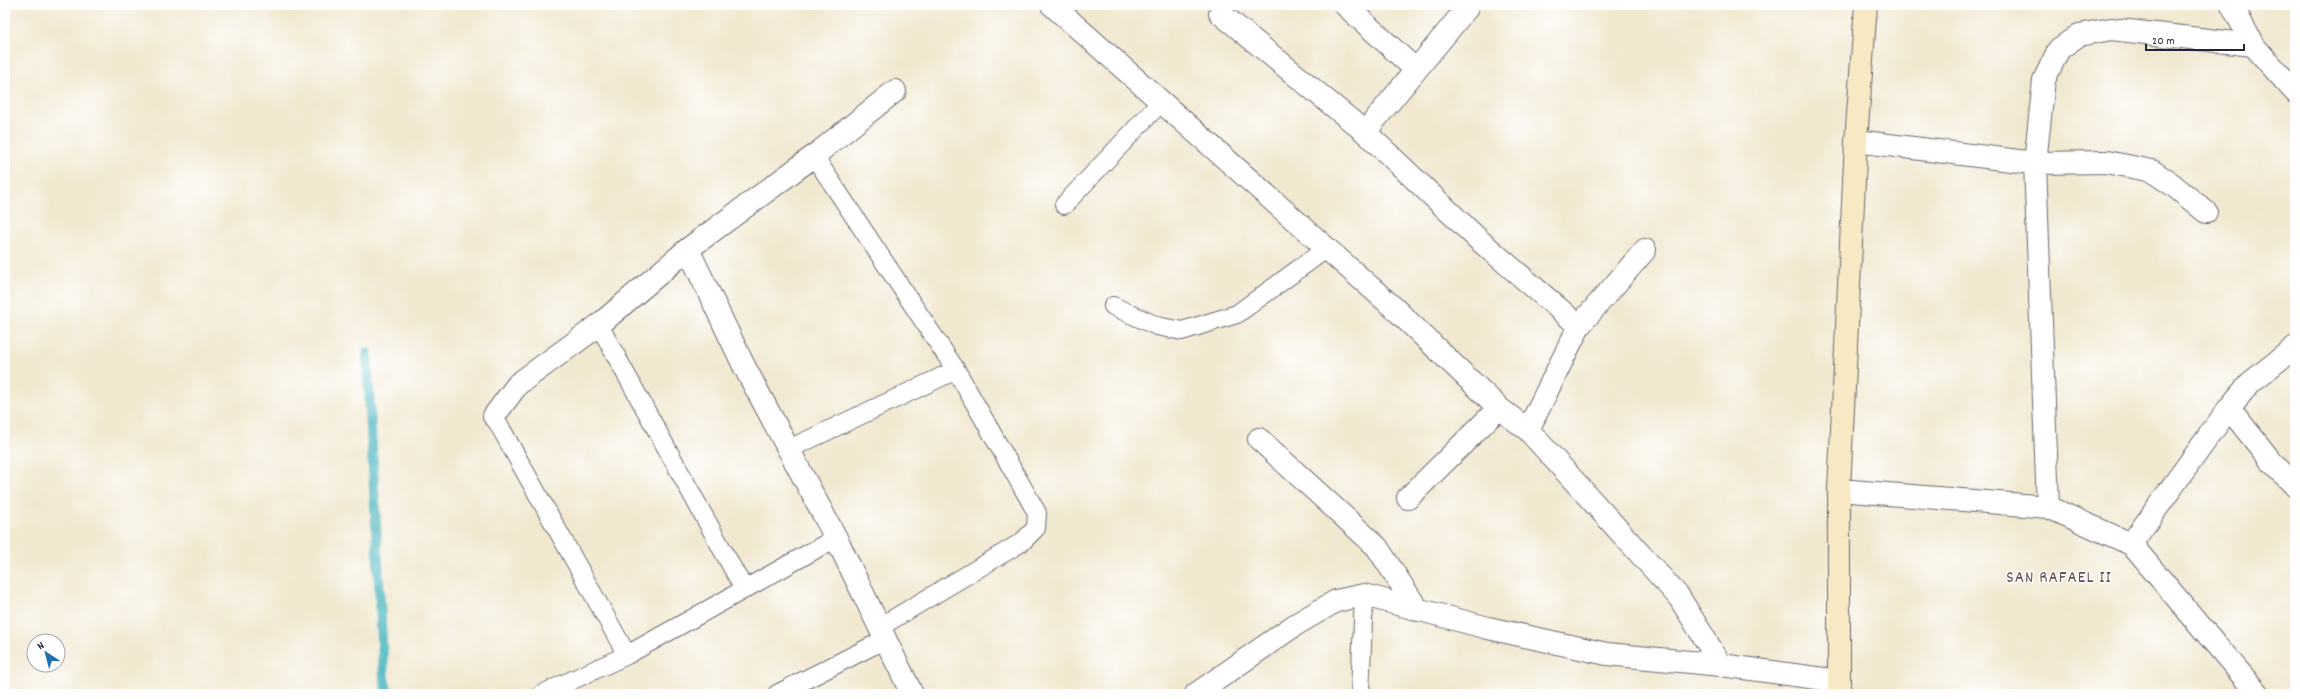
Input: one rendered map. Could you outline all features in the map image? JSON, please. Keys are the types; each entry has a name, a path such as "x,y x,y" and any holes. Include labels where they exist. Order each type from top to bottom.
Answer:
{"street":[{"path":"1052,5 1394,308 1499,408 1528,430 1680,597 1721,665"},
{"path":"1345,5 1416,70"},
{"path":"1196,694 1295,625 1336,601 1364,595 1488,628 1607,654 1721,665 1839,688 1839,490 1856,141 1866,5"},
{"path":"2232,5 2253,45 2295,92"},
{"path":"1365,132 1467,8"},
{"path":"1220,13 1365,132 1479,240 1579,326"},
{"path":"2048,507 2035,163 2044,80 2059,49 2079,35 2110,29 2253,45"},
{"path":"494,416 518,384 599,325 688,249 814,156 895,91"},
{"path":"1856,141 2035,163 2107,162 2152,171 2173,185 2206,212"},
{"path":"688,249 744,366 836,538 881,634 912,694"},
{"path":"1528,430 1579,326 1645,250"},
{"path":"2132,544 2229,408 2250,383 2295,347"},
{"path":"1408,498 1499,408"},
{"path":"2229,408 2271,461 2295,486"},
{"path":"1259,439 1377,547 1418,610"},
{"path":"1839,490 2048,507 2132,544 2258,694"}],"lane":[{"path":"1064,205 1161,102"},
{"path":"777,694 881,634 1022,542 1036,528 1036,513 956,370 814,156"},
{"path":"1113,306 1157,326 1182,331 1237,314 1326,249"},
{"path":"599,325 744,589"},
{"path":"789,449 956,370"},
{"path":"494,416 628,655"},
{"path":"542,694 628,655 836,538"},
{"path":"1360,694 1364,595"}],"waterway":[{"path":"367,353 384,679 388,694"}],"district":[{"name":"SAN RAFAEL II","path":"2059,579"}]}
